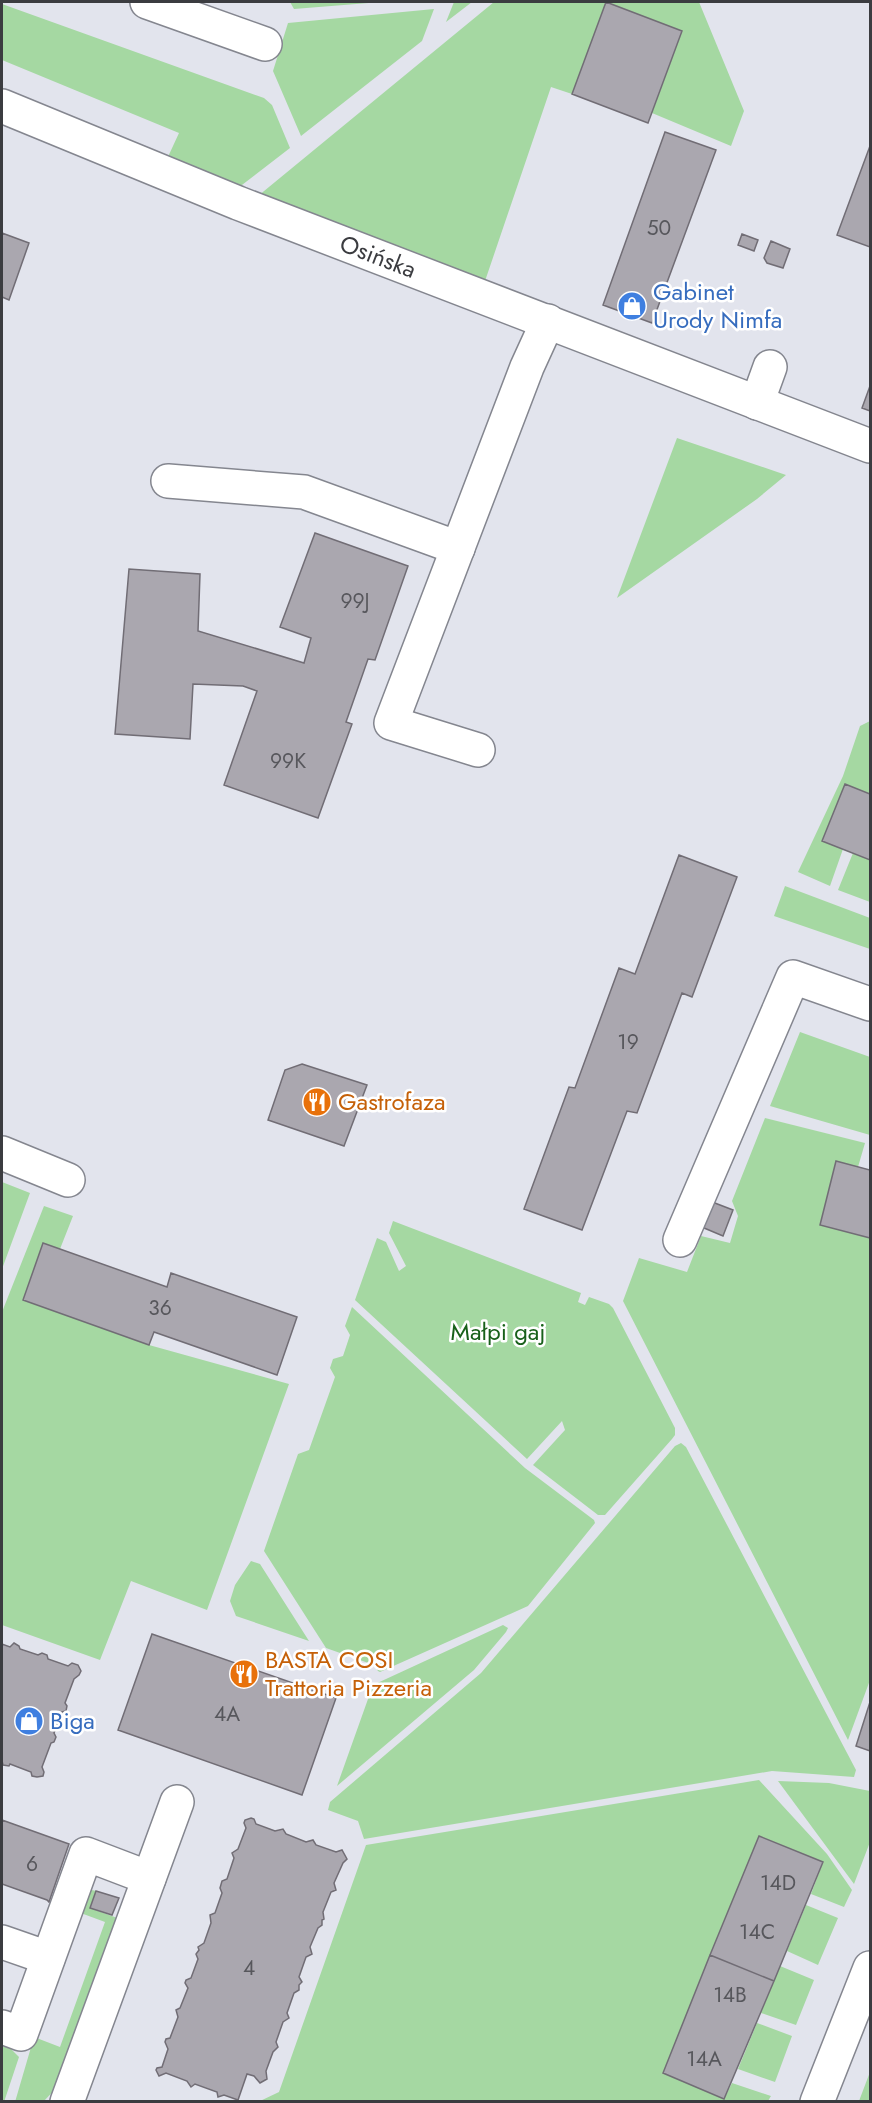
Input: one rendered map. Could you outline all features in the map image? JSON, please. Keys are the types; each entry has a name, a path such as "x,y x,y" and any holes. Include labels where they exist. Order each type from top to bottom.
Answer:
{"street":[{"path":"147,2 265,44"},
{"name":"Osińska","path":"2,106 238,203 665,365 757,404 870,446"},
{"path":"478,750 392,723 526,367 548,321"},
{"path":"757,404 770,367"},
{"path":"168,481 304,492 458,548"},
{"path":"680,1239 793,976 870,1004"},
{"path":"2,1153 68,1180"},
{"path":"67,2102 177,1802"},
{"path":"2,2027 21,2034 86,1854 149,1878"},
{"path":"2,1942 48,1958"},
{"path":"817,2102 870,1968"}],"green space":[{"path":"290,2 381,2 294,9"},
{"path":"454,2 472,2 446,22"},
{"path":"494,2 606,2 572,94 551,87 484,284 258,196"},
{"path":"606,2 699,2 744,111 731,146 652,113 682,31"},
{"path":"2,4 264,98 272,105 290,148 238,188 167,159 179,133 2,60"},
{"path":"434,9 422,41 301,136 273,71 288,23"},
{"path":"677,438 786,475 757,499 617,598"},
{"path":"870,721 870,794 845,785 843,849 830,886 798,872 843,776 860,726"},
{"path":"853,853 870,860 870,902 838,890"},
{"path":"785,886 870,918 870,949 774,916"},
{"path":"800,1032 870,1057 870,1135 770,1106"},
{"path":"765,1118 865,1143 858,1167 836,1162 820,1225 870,1238 870,1680 848,1740 623,1301 639,1258 687,1272 701,1236 730,1243 738,1216 732,1201"},
{"path":"2,1182 30,1193 2,1269"},
{"path":"44,1206 73,1216 60,1249 43,1243 23,1300 149,1345 289,1384 207,1610 131,1581 100,1660 2,1625 2,1312"},
{"name":"Małpi gaj","path":"393,1221 581,1293 578,1302 585,1305 589,1297 609,1304 613,1308 675,1428 675,1435 605,1515 598,1515 533,1465 565,1430 562,1421 527,1459 355,1300 377,1238 386,1242 399,1271 406,1266 389,1233"},
{"path":"352,1307 525,1468 595,1523 528,1606 380,1672 374,1665 326,1648 264,1551 298,1454 309,1450 335,1377 330,1368 333,1359 343,1356 350,1335 345,1326"},
{"path":"681,1443 686,1447 856,1770 854,1777 772,1771 364,1839 358,1821 328,1810 330,1802 481,1673 675,1446"},
{"path":"251,1561 260,1564 309,1641 236,1616 230,1601 235,1585"},
{"path":"503,1625 508,1628 506,1632 474,1670 337,1786 373,1685"},
{"path":"759,1780 827,1854 852,1890 844,1907 811,1894 823,1862 759,1836 663,2073 724,2099 732,2083 771,2096 768,2101 258,2102 279,2092 366,1845"},
{"path":"778,1781 829,1783 870,1791 870,1842 854,1884"},
{"path":"88,1889 96,1891 90,1908 120,1919 62,2082 44,2101 15,2102 34,2037 60,2047 105,1922 78,1912"},
{"path":"806,1905 838,1918 818,1965 787,1951"},
{"path":"780,1966 814,1980 796,2025 761,2013"},
{"path":"757,2023 792,2036 775,2082 738,2069"},
{"path":"2,2046 11,2049 19,2057 4,2102 2,2101"},
{"path":"870,2072 870,2101 859,2101"}],"building":[{"path":"606,2 682,31 648,123 572,94"},
{"path":"665,132 716,150 652,323 603,305"},
{"path":"870,146 870,247 837,235"},
{"path":"2,233 29,243 9,300 2,297"},
{"path":"742,234 758,240 754,251 738,245"},
{"path":"771,241 790,249 783,268 767,263 764,258"},
{"path":"870,386 870,411 862,408"},
{"path":"315,533 408,566 375,660 368,659 346,722 352,724 318,818 224,785 257,691 243,686 193,684 190,739 115,734 129,569 200,574 198,631 304,663 311,638 280,627"},
{"path":"845,784 870,794 870,860 822,841"},
{"path":"679,855 737,877 692,997 682,993 637,1113 627,1111 582,1230 524,1209 569,1087 575,1088 619,968 635,974"},
{"name":"Gastrofaza","path":"302,1064 367,1085 344,1146 268,1120 285,1070"},
{"path":"836,1161 870,1170 870,1238 820,1225"},
{"path":"707,1200 733,1210 723,1236 697,1225"},
{"path":"43,1243 167,1287 171,1273 297,1317 277,1375 154,1332 149,1345 23,1300"},
{"path":"152,1634 336,1698 302,1795 118,1730"},
{"path":"14,1643 20,1649 38,1655 42,1653 47,1655 48,1659 68,1666 72,1663 78,1665 81,1671 74,1679 65,1703 66,1711 62,1712 54,1733 56,1737 51,1743 42,1767 43,1776 32,1776 31,1772 10,1764 9,1766 3,1765 2,1761 2,1644 10,1647"},
{"path":"870,1702 870,1751 856,1746"},
{"path":"251,1818 256,1824 275,1831 283,1829 286,1834 306,1842 313,1840 316,1845 336,1852 342,1850 347,1859 334,1883 336,1890 331,1892 323,1912 322,1925 318,1928 310,1947 312,1954 306,1957 299,1977 302,1982 299,1990 294,1993 287,2013 289,2018 283,2022 276,2042 278,2047 273,2052 266,2071 267,2079 260,2083 254,2076 247,2074 238,2100 224,2095 218,2097 217,2092 195,2084 191,2087 187,2081 166,2073 159,2076 156,2070 162,2067 168,2049 165,2042 170,2038 178,2017 176,2010 180,2008 188,1988 185,1983 191,1978 198,1959 196,1954 198,1947 204,1943 211,1923 210,1915 215,1913 222,1893 220,1888 222,1881 227,1879 234,1858 232,1853 238,1849 246,1828 245,1820"},
{"path":"2,1820 69,1844 49,1902 2,1884"},
{"path":"759,1836 823,1862 774,1981 710,1955"},
{"path":"96,1891 119,1898 112,1915 90,1908"},
{"path":"710,1955 774,1981 724,2099 663,2073"}],"place":[{"name":"Gabinet Urody Nimfa","path":"632,306"},
{"name":"Gastrofaza","path":"317,1102"},
{"name":"BASTA COSI Trattoria Pizzeria","path":"244,1674"},
{"name":"Biga","path":"29,1721"}]}
